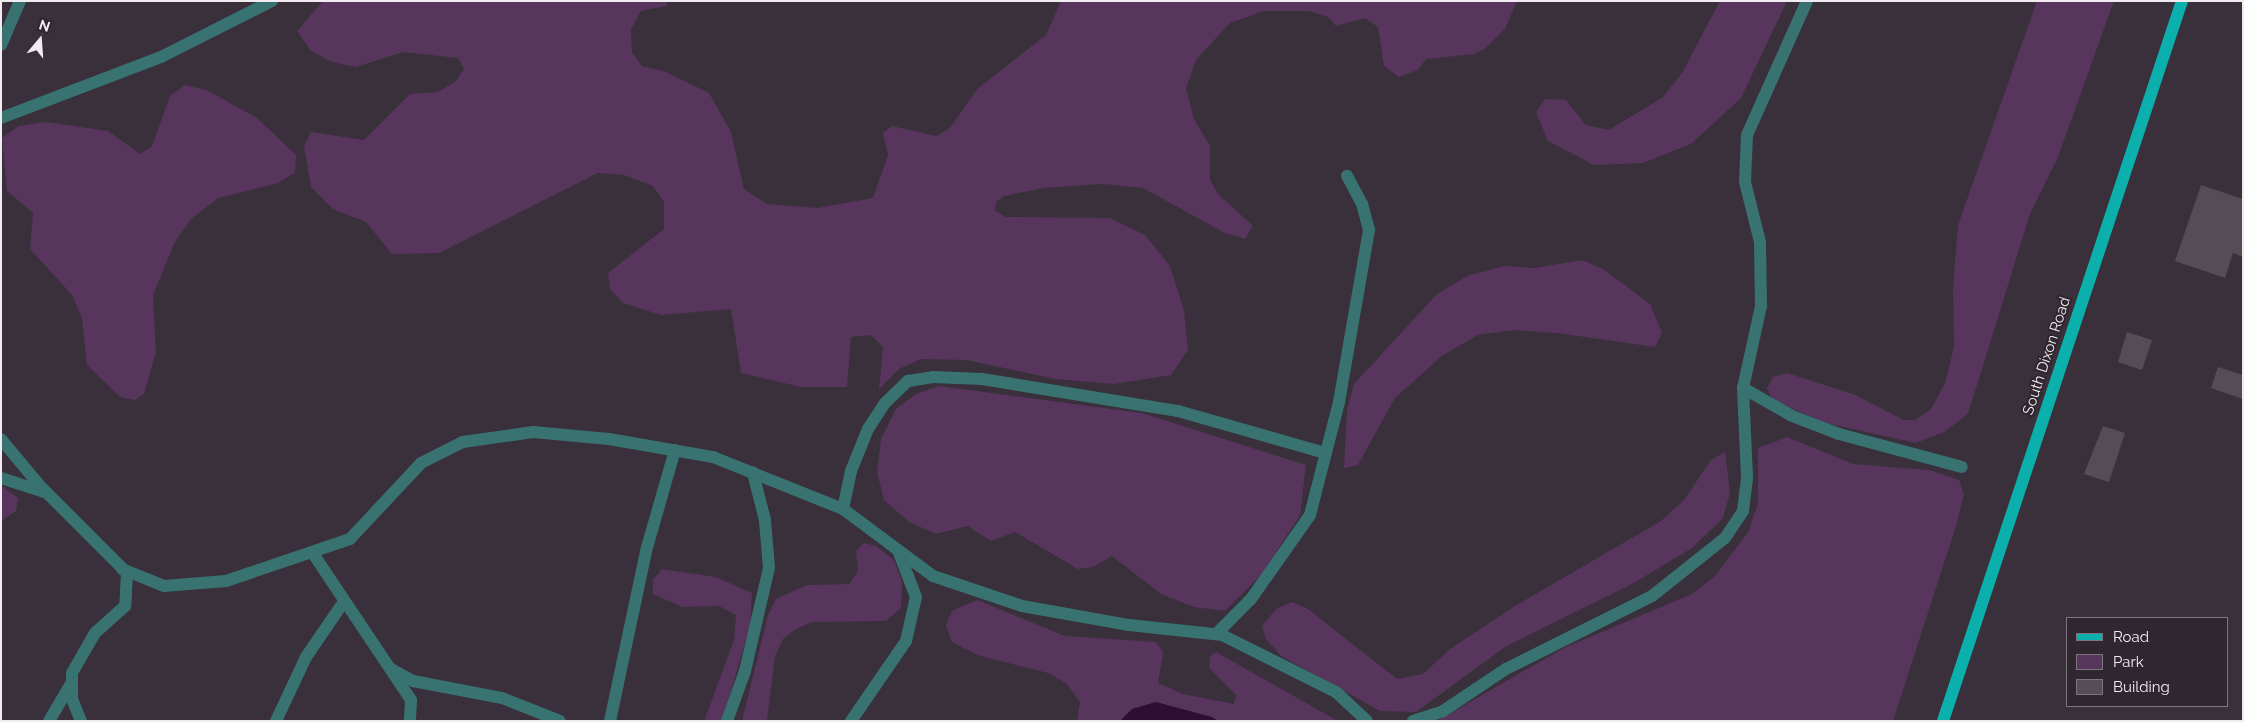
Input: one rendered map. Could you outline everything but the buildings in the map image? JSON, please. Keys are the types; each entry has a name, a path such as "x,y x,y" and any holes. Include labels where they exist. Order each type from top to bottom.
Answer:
{"main road":[{"name":"South Dixon Road","path":"1943,721 2182,1"}],"lane":[{"path":"1,45 20,1"},
{"path":"1,118 163,56 272,1"},
{"path":"1412,721 1443,710 1506,669 1652,596 1724,538 1743,511 1747,477 1743,388 1762,306 1760,242 1745,182 1747,136 1807,1"},
{"path":"1216,634 1251,599 1310,515 1339,402 1369,230 1362,204 1347,176"},
{"path":"843,509 851,471 868,429 885,403 908,381 933,377 982,379 1178,411 1325,453"},
{"path":"1743,388 1792,416 1840,434 1962,466"},
{"path":"122,569 164,586 226,581 314,555 350,539 421,463 463,442 533,432 675,450 713,457 843,509 933,576 1022,606 1216,634 1336,692 1368,720"},
{"path":"1,439 47,492 127,573 125,606 95,633 72,673 72,699 81,721"},
{"path":"610,721 646,551 675,450"},
{"path":"727,721 745,671 769,568 765,520 754,473"},
{"path":"1,478 47,492"},
{"path":"851,721 906,641 916,597 898,549"},
{"path":"314,555 344,603 411,700 410,721"},
{"path":"276,721 306,657 344,603"},
{"path":"387,667 413,681 502,698 560,721"},
{"path":"49,721 72,682"}],"green space":[{"path":"323,1 668,1 666,6 641,11 631,30 632,52 642,66 666,72 709,93 731,132 744,189 767,204 817,208 873,198 888,155 883,133 892,126 936,136 950,128 977,89 1046,35 1061,1 1517,1 1505,29 1486,48 1475,54 1426,59 1418,70 1399,77 1384,66 1378,27 1365,18 1336,26 1328,17 1309,11 1264,11 1230,23 1196,60 1186,88 1194,119 1210,146 1210,180 1218,194 1253,226 1245,239 1225,233 1143,188 1103,184 1044,188 1004,196 996,202 995,211 1006,217 1110,218 1145,235 1170,266 1184,310 1188,350 1171,375 1114,384 1055,379 967,360 921,359 899,369 879,389 883,347 871,335 851,337 847,387 801,387 741,373 731,309 661,315 623,303 610,289 608,273 664,229 664,202 653,186 624,175 598,173 439,253 392,254 366,222 333,209 311,187 304,146 311,132 364,140 410,94 438,92 456,81 464,69 458,58 403,52 356,67 332,62 311,51 297,31"},
{"path":"1720,1 1787,1 1741,98 1691,144 1643,163 1594,165 1548,141 1536,112 1545,99 1566,100 1586,125 1609,130 1663,97 1682,73"},
{"path":"2037,1 2114,1 2058,157 2030,214 1968,414 1944,432 1916,443 1825,423 1772,400 1767,388 1773,377 1787,373 1853,394 1904,420 1915,420 1931,409 1945,383 1954,347 1953,288 1958,225"},
{"path":"185,85 207,90 257,118 296,155 295,173 278,183 219,198 192,218 175,242 153,295 156,352 144,394 135,400 120,397 87,365 82,318 72,295 30,249 33,213 7,191 2,138 19,126 46,122 108,131 140,154 152,146 170,96"},
{"path":"1582,260 1603,269 1650,304 1662,333 1655,347 1557,333 1514,330 1478,335 1443,355 1395,398 1358,465 1344,468 1347,410 1354,384 1437,294 1469,275 1505,266 1535,268"},
{"path":"939,386 1142,413 1306,465 1300,515 1262,574 1225,611 1194,607 1161,594 1112,556 1093,567 1078,569 1015,532 991,541 968,526 936,534 909,522 884,500 877,472 881,439 896,409 916,394"},
{"path":"1787,437 1853,464 1929,470 1959,480 1964,494 1957,523 1893,721 1437,721 1564,648 1692,594 1715,576 1748,532 1758,504 1758,448"},
{"path":"1725,452 1730,493 1723,518 1692,548 1632,584 1505,647 1416,712 1380,711 1281,656 1266,639 1262,626 1276,609 1292,602 1308,609 1397,679 1423,674 1450,649 1515,606 1661,521 1684,500 1711,460"},
{"path":"1,485 18,498 16,511 1,521"},
{"path":"864,543 876,546 894,560 902,581 901,608 886,621 812,622 796,629 783,639 775,656 767,721 742,721 768,615 776,599 807,585 849,584 858,571 856,551"},
{"path":"662,569 716,577 752,593 750,626 722,721 704,721 734,640 736,615 719,606 682,607 653,594 653,580"},
{"path":"977,600 1065,636 1156,642 1163,653 1158,683 1183,694 1234,704 1236,695 1209,668 1210,656 1216,652 1338,721 1077,721 1080,702 1066,683 1048,673 977,655 952,642 946,625 952,611"}],"shaded area":[{"path":"1156,702 1212,717 1218,721 1120,721 1132,709"}]}
